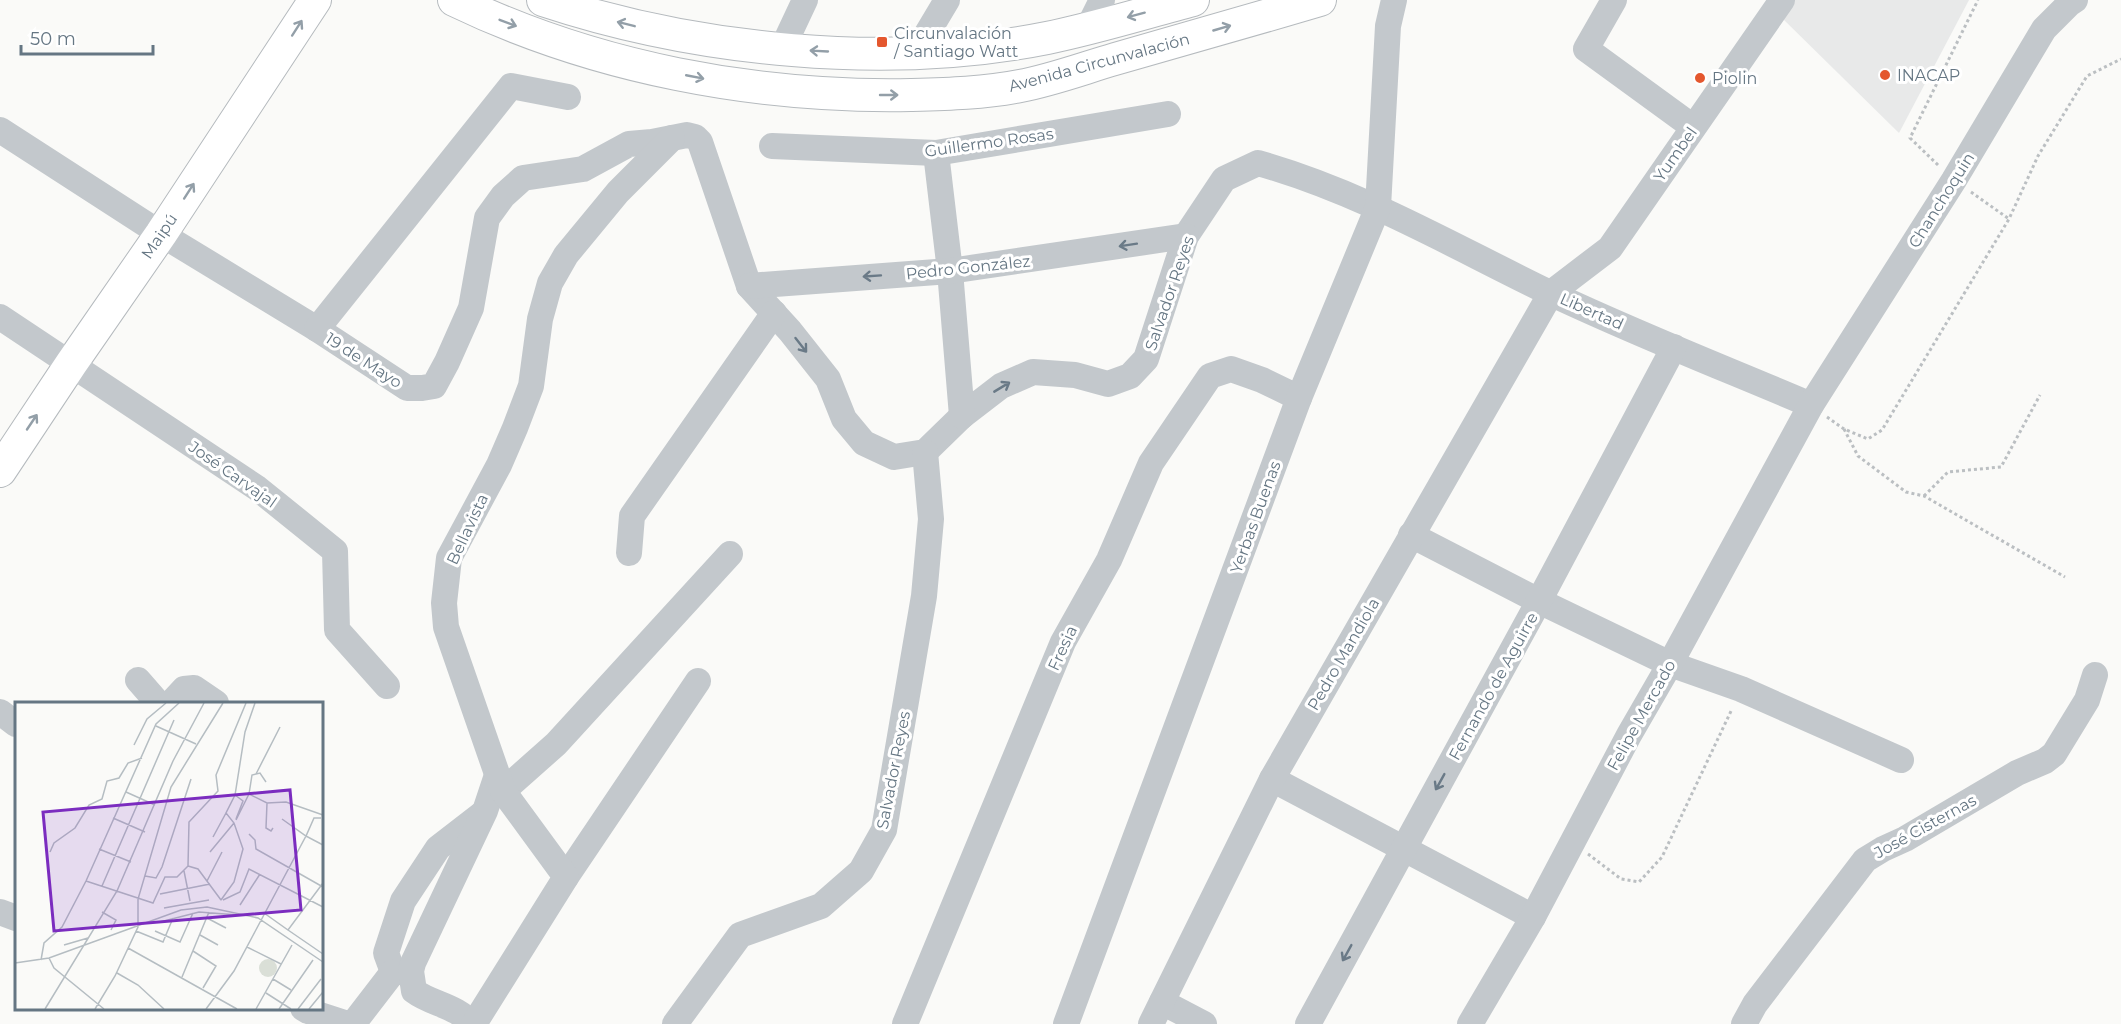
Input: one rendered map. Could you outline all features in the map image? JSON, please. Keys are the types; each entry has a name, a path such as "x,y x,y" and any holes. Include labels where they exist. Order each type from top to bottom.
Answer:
{"main road":[{"name":"Maipú","path":"0,471 161,234 315,0"},
{"name":"Avenida Circunvalación","path":"454,0 515,26 602,55 661,70 753,87 820,93 887,95 954,93 1020,86 1320,0"},
{"path":"543,0 641,28 726,43 782,49 849,52 916,52 1002,45 1046,38 1193,0"},
{"path":"753,87 777,59 782,49"}],"street":[{"path":"782,49 805,0"},
{"path":"916,52 946,0"},
{"path":"1088,28 1102,0"},
{"name":"Yerbas Buenas","path":"1066,1024 1299,398 1378,207 1388,26 1394,0"},
{"path":"1614,0 1586,49 1693,127"},
{"name":"Yumbel","path":"1551,293 1610,248 1782,0"},
{"name":"Chanchoquin","path":"1811,405 1954,180 2044,29 2068,4 2075,0"},
{"path":"317,329 511,86 568,97"},
{"name":"Guillermo Rosas","path":"772,146 936,153 1168,114"},
{"name":"19 de Mayo","path":"0,130 407,388 434,386 471,308 487,218 504,196 523,178 583,169 629,144 672,138"},
{"path":"672,138 687,135 695,137 700,142 749,285 828,379 844,419 864,443 894,457 925,452"},
{"name":"Bellavista","path":"566,877 500,783 446,627 444,603 449,558 498,465 531,386 540,319 550,283 566,255 618,192 672,138"},
{"path":"936,153 950,271 962,416"},
{"name":"Salvador Reyes","path":"675,1024 740,935 821,906 861,871 884,830 924,597 931,519 925,452 962,416 1001,386 1033,372 1075,375 1108,384 1130,376 1146,359 1186,236 1224,179 1258,163 1300,175 1378,207"},
{"name":"Libertad","path":"1378,207 1551,293 1811,405"},
{"name":"Pedro González","path":"749,285 950,271 1186,236"},
{"name":"Pedro Mandiola","path":"1157,1013 1272,779 1551,293"},
{"path":"629,553 632,516 774,314"},
{"name":"José Carvajal","path":"0,317 257,488 335,551 338,630 387,686"},
{"name":"Fernando de Aguirre","path":"1308,1024 1539,601 1674,346"},
{"name":"Fresia","path":"905,1024 1063,642 1109,560 1151,463 1210,376 1232,369 1262,380 1299,398"},
{"name":"Felipe Mercado","path":"1470,1024 1533,917 1629,735 1811,405"},
{"path":"1411,535 1539,601 1670,664 1741,689 1901,760"},
{"path":"305,1009 350,1024 395,977 413,963 500,783 556,744 730,554"},
{"name":"José Cisternas","path":"1744,1024 1755,1004 1865,860 2054,754 2087,700 2095,675"},
{"path":"138,680 157,702"},
{"path":"485,811 438,848 403,901 386,953 395,977 422,997 464,1016 472,1024 566,877 698,681"},
{"path":"172,702 184,689 194,688 215,702"},
{"path":"0,712 15,723"},
{"path":"1272,779 1533,917"},
{"path":"0,912 15,918"},
{"path":"1157,1013 1204,1024"}],"path":[{"path":"1978,0 1910,138 1954,180 2009,219"},
{"path":"1811,405 1844,429 1868,439 1882,430 2009,219 2038,156 2087,76 2121,59"},
{"path":"1924,496 1948,472 2001,467 2040,395"},
{"path":"1844,429 1858,456 1906,492 1924,496 2065,577"},
{"path":"1572,843 1621,879 1639,882 1662,857 1741,689"}],"shaded area":[{"name":"INACAP","path":"1793,0 1969,0 1899,133 1781,17"}],"place":[{"name":"Circunvalación / Santiago Watt","path":"882,42"},
{"name":"INACAP","path":"1885,75"},
{"name":"Piolin","path":"1700,78"}]}
